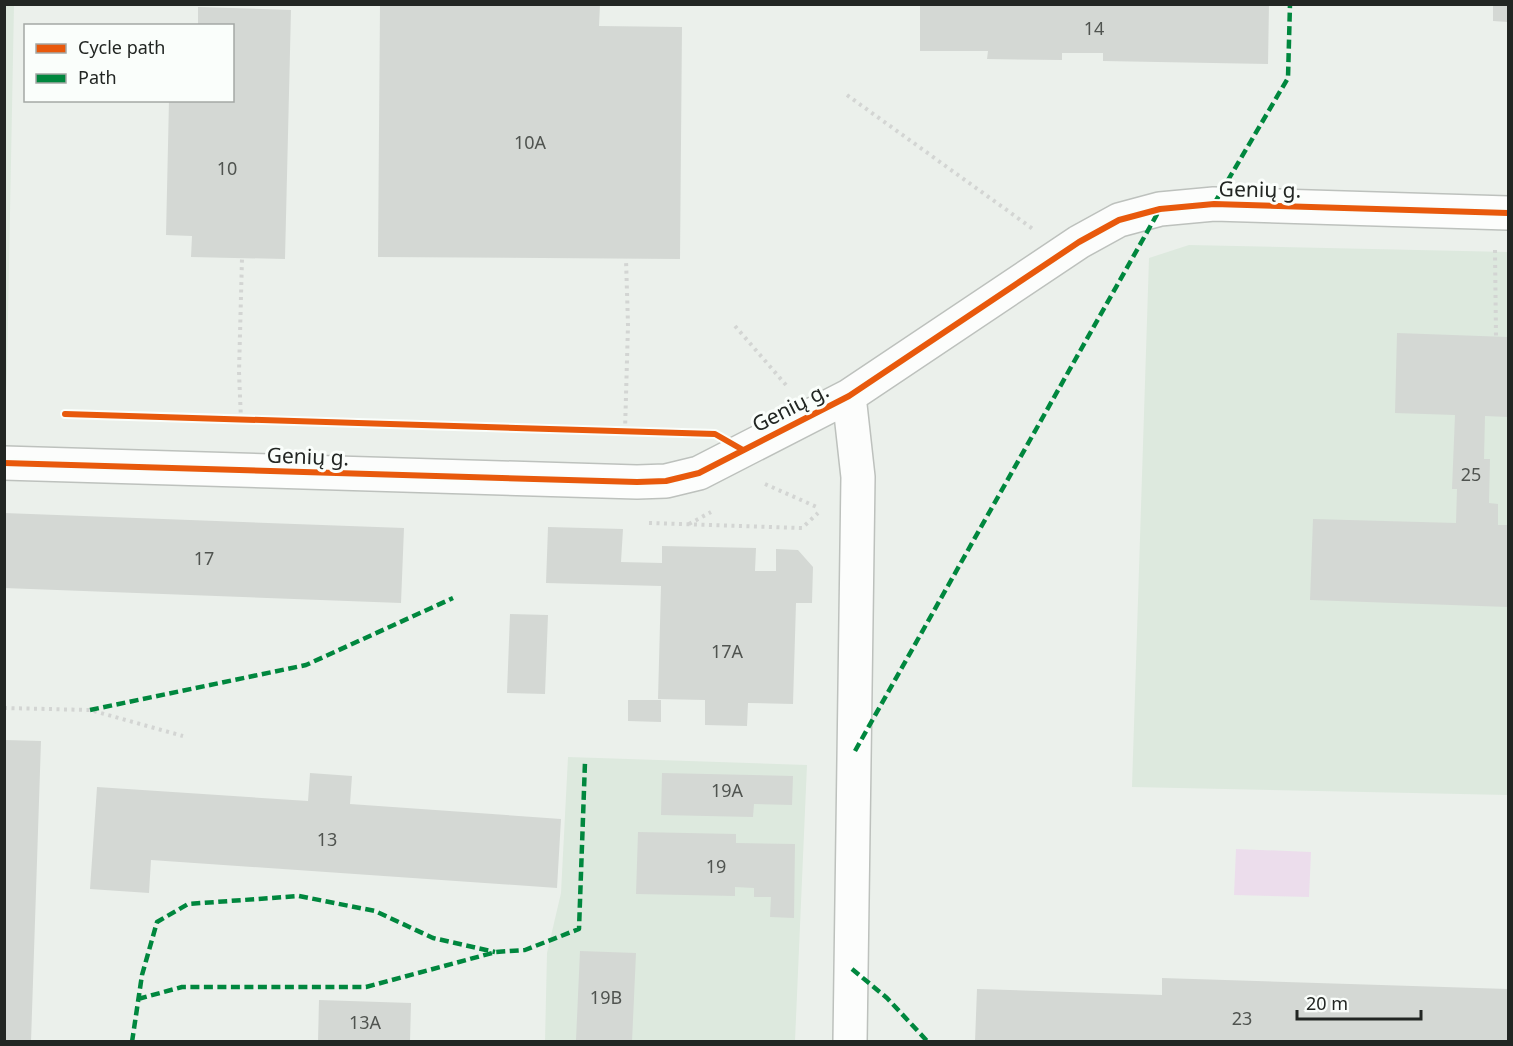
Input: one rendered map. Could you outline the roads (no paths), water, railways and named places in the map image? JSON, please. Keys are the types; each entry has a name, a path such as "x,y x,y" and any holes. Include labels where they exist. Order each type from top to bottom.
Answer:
{"street":[{"name":"Genių g.","path":"4,463 613,482 666,481 699,472 849,396 1065,252 1119,220 1160,209 1214,204 1502,213"},
{"path":"849,396 858,477 850,1041"}]}
